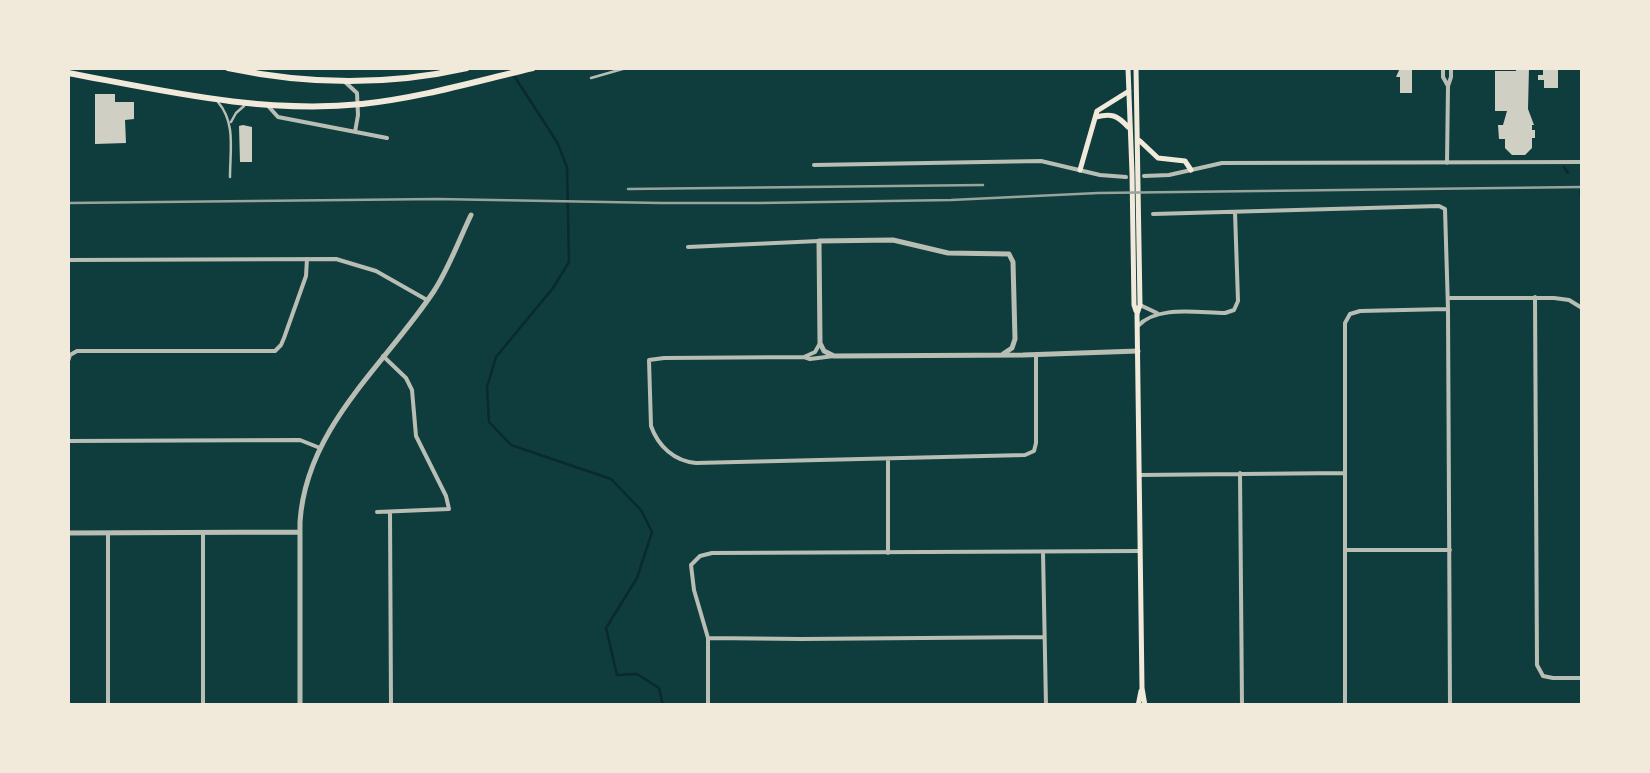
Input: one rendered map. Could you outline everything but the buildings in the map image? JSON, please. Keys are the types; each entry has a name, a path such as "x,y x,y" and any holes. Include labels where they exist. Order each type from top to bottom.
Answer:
{"highway":[{"path":"228,68 345,82 415,77 467,68"},
{"path":"68,73 268,106 358,104 420,95 530,68"}],"main road":[{"path":"1128,68 1140,305 1137,314"},
{"path":"1135,175 1136,68"},
{"path":"1080,170 1097,111 1128,91"},
{"path":"1096,117 1111,114 1130,129"},
{"path":"1138,138 1153,155 1185,161 1191,170"},
{"path":"1136,199 1134,305 1138,326 1142,706"}],"street":[{"path":"1443,68 1448,86"},
{"path":"1447,164 1451,68"},
{"path":"345,82 356,91 355,132"},
{"path":"268,106 278,117 387,138"},
{"path":"814,165 1030,161 1100,175 1169,175 1222,163 1582,162"},
{"path":"1153,214 1444,207 1450,706"},
{"path":"1138,326 1157,313 1234,310 1238,301 1236,212"},
{"path":"300,706 302,501 320,448 350,398 439,282 471,215"},
{"path":"688,247 893,240 948,252 1009,254 1014,262 1015,339 1011,350 1003,354"},
{"path":"819,241 820,342 824,351 834,356"},
{"path":"68,356 77,351 275,351 281,346 304,283 306,259"},
{"path":"68,260 336,260 364,266 427,300"},
{"path":"1448,298 1569,300 1582,308"},
{"path":"1535,298 1537,666 1543,676 1582,678"},
{"path":"1140,305 1157,313"},
{"path":"1345,706 1345,322 1350,314 1360,311 1448,309"},
{"path":"1015,339 1020,349 1032,354"},
{"path":"820,342 815,352 804,356 649,360 650,426 654,435 674,458 685,462 1025,455 1034,451 1036,443 1032,354"},
{"path":"804,356 1138,351"},
{"path":"378,512 449,509 416,436 412,390 406,378 383,356"},
{"path":"68,441 292,440 320,448"},
{"path":"888,460 888,553"},
{"path":"1240,473 1242,706"},
{"path":"1139,475 1344,473"},
{"path":"390,512 391,706"},
{"path":"68,532 300,532"},
{"path":"108,532 108,706"},
{"path":"203,532 203,706"},
{"path":"1346,550 1450,550"},
{"path":"708,706 708,638 691,566 700,556 1140,551"},
{"path":"1043,552 1046,706"},
{"path":"708,638 1044,637"}],"lane":[{"path":"591,78 626,68"},
{"path":"217,100 227,112 230,124 230,177"},
{"path":"230,124 246,104"}],"waterway":[{"path":"509,68 557,142 567,167 569,262 553,288 496,357 487,387 489,422 511,445 611,479 641,510 652,532 637,578 606,628 617,675 637,674 659,688 663,706"},
{"path":"1564,167 1568,173"}],"railway":[{"path":"628,189 983,185"},
{"path":"68,203 437,199 760,203 1098,193 1582,187"}]}
